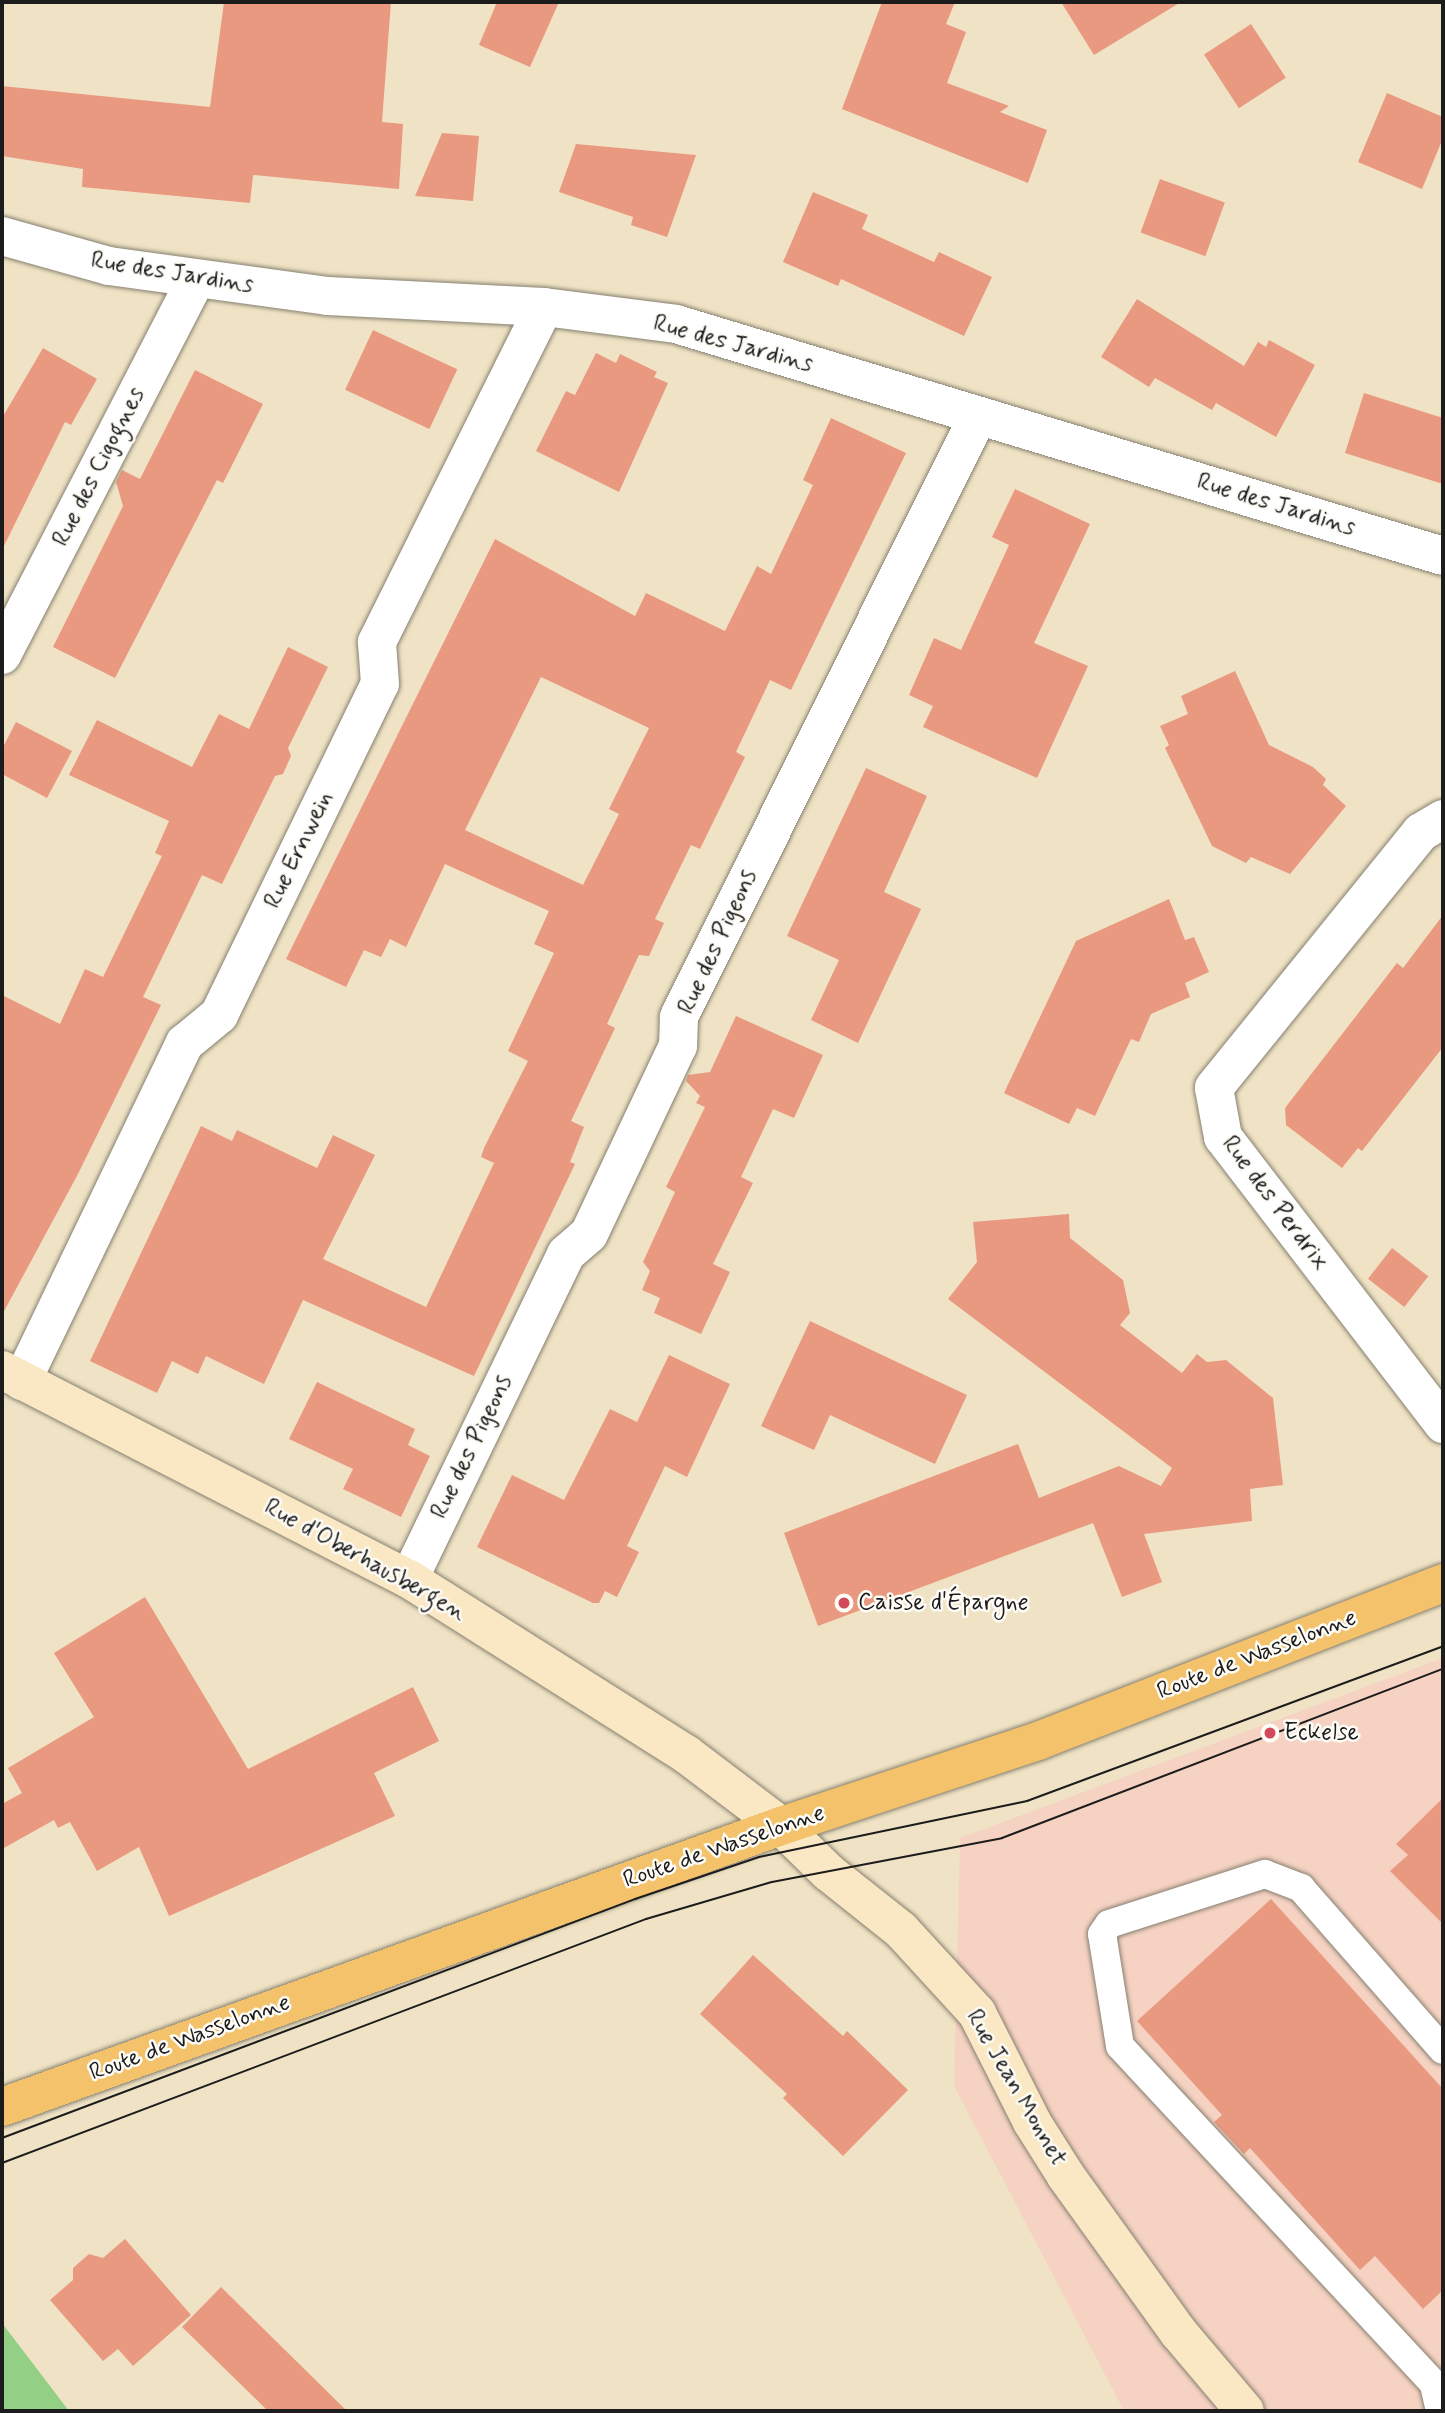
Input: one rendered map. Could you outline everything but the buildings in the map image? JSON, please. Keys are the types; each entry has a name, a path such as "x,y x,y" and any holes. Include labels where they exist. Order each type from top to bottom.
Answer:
{"main road":[{"name":"Route de Wasselonne","path":"2,2107 781,1826 1038,1741 1443,1583"}],"street":[{"name":"Rue des Jardins","path":"2,236 110,266 196,279 328,296 544,307 676,324 1443,556"},
{"name":"Rue des Cigognes","path":"2,655 196,279"},
{"name":"Rue Ernwein","path":"12,1375 186,1043 219,1015 380,684 377,642 544,307"},
{"name":"Rue des Pigeons","path":"409,1579 566,1254 589,1234 678,1046 679,1017 978,416"},
{"name":"Rue des Perdrix","path":"1443,819 1421,832 1214,1088 1223,1137 1443,1424"},
{"name":"Rue d'Oberhausbergen","path":"12,1375 409,1579 686,1754 781,1826"},
{"name":"Rue Jean Monnet","path":"781,1826 828,1872 901,1930 977,2013 1032,2122 1066,2176 1179,2333 1245,2411"}],"lane":[{"path":"1440,2411 1434,2384 1120,2046 1102,1934 1109,1924 1265,1874 1301,1888 1443,2050"}],"shaded area":[{"path":"1443,1658 1443,2411 1124,2411 954,2086 960,1838"}],"green space":[{"path":"2,2323 69,2411 2,2411"}],"tram line":[{"path":"2,2138 635,1899 759,1857 1027,1801 1443,1646"},
{"path":"2,2163 646,1919 772,1882 1002,1838 1443,1669"}],"place":[{"name":"Caisse d'Épargne","path":"844,1603"},
{"name":"Eckelse","path":"1270,1733"}]}
